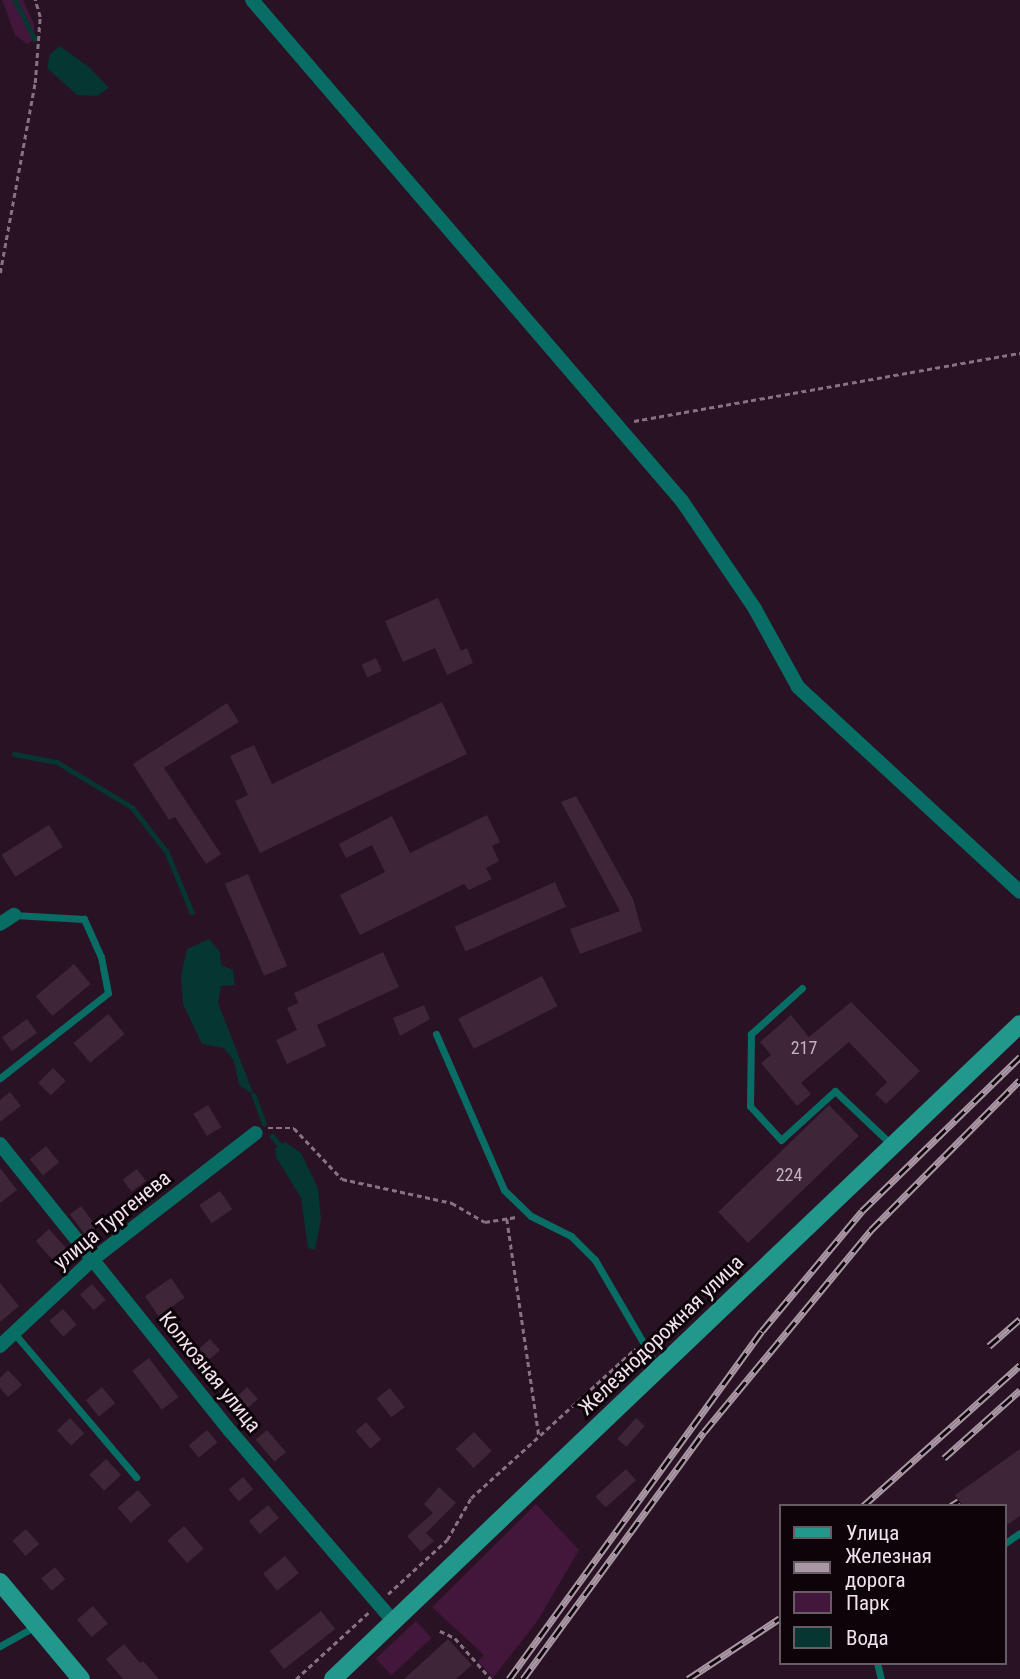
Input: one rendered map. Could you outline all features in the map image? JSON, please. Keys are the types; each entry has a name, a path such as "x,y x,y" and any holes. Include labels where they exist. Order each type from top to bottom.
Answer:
{"street":[{"path":"252,0 682,501 755,609 798,687 1020,892"},
{"path":"0,924 14,915"},
{"name":"Железнодорожная улица","path":"333,1679 1020,1024"},
{"name":"улица Тургенева","path":"0,1346 92,1260 256,1133"},
{"name":"Колхозная улица","path":"0,1144 92,1260 393,1621"},
{"path":"0,1582 81,1679"}],"lane":[{"path":"0,1078 108,993 101,957 83,919 14,915"},
{"path":"802,988 751,1034 750,1106 781,1140 835,1091 893,1145"},
{"path":"436,1034 504,1190 531,1216 570,1236 595,1260 658,1368"},
{"path":"15,1333 136,1477"},
{"path":"0,1646 37,1626"}],"path":[{"path":"0,273 35,83 40,17 35,0"},
{"path":"617,424 1020,353"},
{"path":"256,1133 273,1126 294,1128 342,1179 452,1202 485,1222 531,1216"},
{"path":"507,1219 539,1436"},
{"path":"296,1679 447,1540 471,1497 643,1342"},
{"path":"440,1631 455,1638 491,1679"}],"green space":[{"path":"2,0 23,0 34,24 35,39 27,44 15,35"},
{"path":"536,1504 579,1550 538,1620 493,1678 478,1661 484,1655 432,1607"},
{"path":"416,1621 432,1638 391,1675 376,1659"}],"water":[{"path":"60,46 89,67 109,88 97,96 77,95 47,68 50,54"},
{"path":"209,939 220,952 221,965 233,970 235,985 221,986 218,1003 254,1095 239,1085 234,1061 224,1048 202,1044 183,1004 181,975 187,949"},
{"path":"285,1142 301,1153 318,1188 321,1219 315,1250 308,1248 301,1198 276,1157 275,1148"}],"building":[{"path":"438,598 461,651 467,648 473,663 447,675 435,648 403,662 385,621"},
{"path":"376,658 382,671 367,677 361,665"},
{"path":"442,702 467,754 260,853 235,801 248,795 230,756 254,745 272,784"},
{"path":"227,703 239,722 164,768 221,854 206,864 175,817 169,820 133,764"},
{"path":"576,796 633,899 642,931 580,954 570,929 620,911 561,802"},
{"path":"487,815 500,842 492,846 499,861 486,868 492,879 469,890 464,884 360,935 340,895 385,872 372,845 346,858 339,844 392,816 410,853"},
{"path":"49,825 63,847 15,877 2,855"},
{"path":"248,874 287,966 264,976 225,884"},
{"path":"555,882 566,907 465,951 455,927"},
{"path":"383,952 399,987 317,1025 326,1046 287,1064 276,1040 297,1030 287,1008 298,1003 294,993"},
{"path":"74,964 91,984 52,1016 36,996"},
{"path":"542,976 557,1006 474,1049 458,1019"},
{"path":"851,1002 920,1071 886,1104 875,1094 887,1082 849,1042 801,1083 811,1094 797,1106 761,1063 771,1055 760,1042 791,1015 809,1037"},
{"path":"424,1005 430,1019 400,1036 393,1018"},
{"path":"108,1014 125,1034 90,1063 74,1043"},
{"path":"27,1019 37,1033 12,1051 2,1037"},
{"path":"53,1068 66,1081 51,1096 38,1083"},
{"path":"10,1092 21,1106 0,1122 0,1100"},
{"path":"208,1105 221,1127 207,1136 193,1114"},
{"path":"829,1105 859,1136 748,1243 718,1212"},
{"path":"46,1146 59,1162 43,1176 30,1159"},
{"path":"0,1168 17,1190 0,1203"},
{"path":"137,1169 146,1181 132,1192 123,1180"},
{"path":"220,1191 232,1209 212,1223 199,1205"},
{"path":"81,1206 97,1227 85,1235 70,1214"},
{"path":"49,1229 68,1250 54,1262 36,1241"},
{"path":"171,1278 185,1298 159,1316 145,1296"},
{"path":"0,1283 19,1306 0,1322"},
{"path":"92,1284 106,1300 94,1310 80,1294"},
{"path":"63,1309 77,1325 63,1337 49,1321"},
{"path":"210,1339 220,1350 206,1363 196,1352"},
{"path":"149,1358 178,1397 162,1410 132,1371"},
{"path":"8,1370 22,1385 8,1397 0,1388 0,1378"},
{"path":"102,1387 115,1403 99,1417 86,1400"},
{"path":"247,1387 258,1399 237,1418 227,1406"},
{"path":"390,1388 405,1407 391,1417 377,1398"},
{"path":"70,1418 84,1433 71,1446 57,1430"},
{"path":"636,1418 645,1426 626,1447 617,1439"},
{"path":"366,1422 381,1439 371,1449 355,1431"},
{"path":"207,1430 217,1442 199,1458 189,1445"},
{"path":"267,1430 286,1452 275,1462 256,1440"},
{"path":"474,1432 492,1451 473,1468 456,1449"},
{"path":"1020,1449 1020,1516 1006,1526 1006,1504 962,1504 955,1495"},
{"path":"106,1459 121,1475 104,1491 89,1475"},
{"path":"626,1469 636,1480 606,1508 596,1496"},
{"path":"243,1477 253,1489 239,1501 228,1489"},
{"path":"439,1487 456,1503 426,1533 434,1541 421,1552 407,1536 433,1513 424,1504"},
{"path":"138,1490 151,1505 131,1523 118,1508"},
{"path":"268,1505 279,1518 260,1534 249,1521"},
{"path":"184,1526 204,1549 187,1563 167,1540"},
{"path":"26,1529 39,1544 26,1556 12,1541"},
{"path":"285,1556 299,1573 277,1591 263,1574"},
{"path":"55,1567 65,1579 51,1591 41,1579"},
{"path":"93,1606 108,1624 92,1637 77,1619"},
{"path":"321,1611 335,1629 284,1669 270,1651"},
{"path":"448,1639 472,1665 456,1679 404,1679"},
{"path":"124,1644 140,1663 143,1661 159,1679 123,1679 106,1659"}],"waterway":[{"path":"15,0 35,39"},
{"path":"14,754 57,762 132,807 167,852 192,912"},
{"path":"254,1095 264,1123"},
{"path":"272,1136 280,1145"}],"railway":[{"path":"509,1679 762,1331 862,1211 1020,1057"},
{"path":"523,1679 704,1432 871,1230 1020,1080"},
{"path":"989,1346 1020,1319"},
{"path":"865,1504 1020,1365"},
{"path":"944,1458 1020,1390"},
{"path":"954,1504 959,1501"},
{"path":"688,1679 778,1619"}]}
